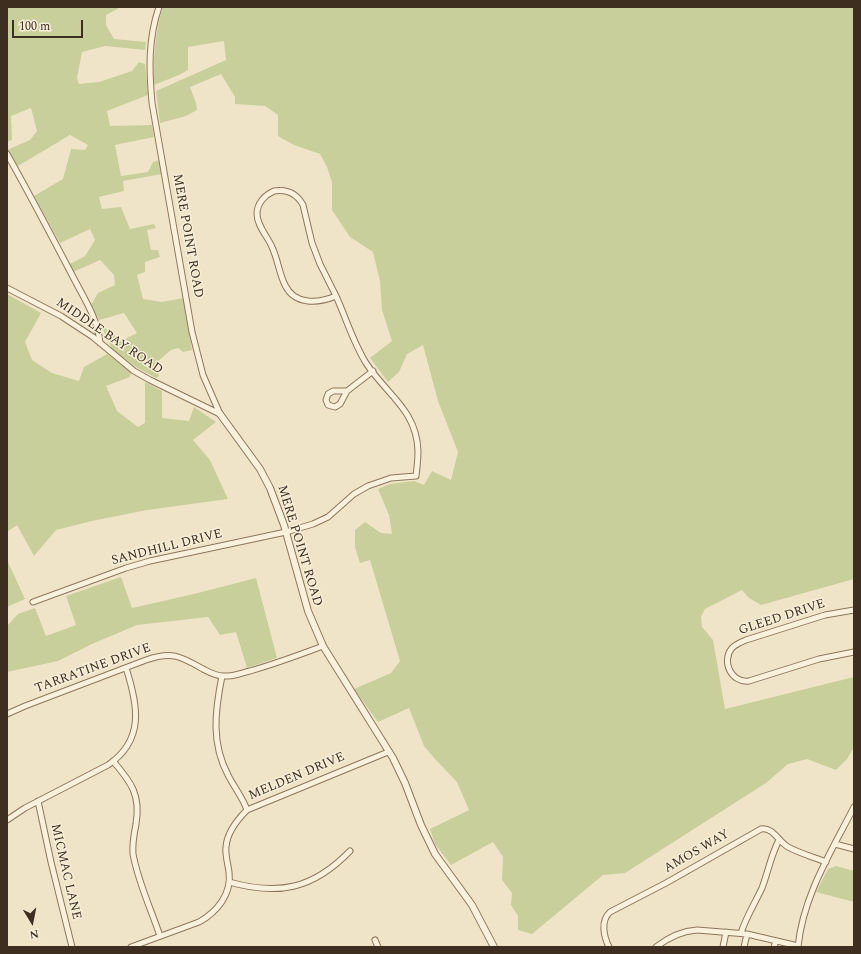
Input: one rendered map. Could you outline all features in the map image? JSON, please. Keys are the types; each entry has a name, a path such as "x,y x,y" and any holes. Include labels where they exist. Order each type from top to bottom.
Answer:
{"street":[{"name":"MERE POINT ROAD","path":"159,7 152,32 150,54 152,103 194,339 203,375 220,414 248,451 265,478 275,498 306,606 323,646 403,778 421,824 435,854 472,905 494,947"},
{"path":"7,154 40,213 95,320 100,336 100,344"},
{"path":"336,296 323,301 307,302 295,296 288,290 283,281 273,249 258,220 257,215 259,205 267,195 274,191 286,191 294,194 303,205 308,232 314,249 336,296 354,340 367,364 373,371 347,391"},
{"name":"MIDDLE BAY ROAD","path":"7,288 61,316 134,371 220,414"},
{"name":"SANDHILL DRIVE","path":"33,602 126,568 150,561 286,532 320,522 354,494 368,486 392,478 416,476 418,443 412,422 400,404 373,371"},
{"name":"GLEED DRIVE","path":"854,610 825,614 742,641 732,648 727,662 731,672 737,679 740,681 748,681 819,659 854,652"},
{"name":"TARRATINE DRIVE","path":"7,714 153,658 169,655 186,659 209,672 222,676 233,676 261,668 323,646"},
{"path":"7,820 38,801 93,773 113,761 122,753 132,736 136,715 136,703 126,668"},
{"path":"222,676 216,711 215,734 217,745 224,767 247,810"},
{"name":"MELDEN DRIVE","path":"131,947 191,925 213,913 222,902 230,882 226,848 227,841 234,825 247,810 388,752"},
{"path":"113,761 133,786 136,797 138,814 133,852 138,874 160,936"},
{"name":"MICMAC LANE","path":"38,801 72,947"},
{"path":"656,947 674,935 689,930 706,930 744,934 798,946 807,904 826,862 854,807"},
{"name":"AMOS WAY","path":"609,947 606,938 604,920 606,915 761,829 765,828 770,830 788,847 826,862"},
{"path":"744,947 746,917 762,887 774,849 779,840"},
{"path":"835,844 854,849"},
{"path":"230,882 269,889 286,888 309,880 324,872 350,851"},
{"path":"723,947 726,932"},
{"path":"375,940 378,947"},
{"path":"774,947 776,941"}],"green space":[{"path":"7,7 121,7 106,15 106,25 114,39 146,42 145,50 105,46 82,52 77,78 79,84 99,82 132,71 139,62 145,64 148,95 107,111 110,126 152,125 154,137 115,145 121,176 148,172 153,162 160,160 162,174 123,181 124,191 99,197 102,209 121,207 130,229 154,224 156,228 147,230 151,250 158,250 160,257 145,262 145,272 137,275 143,299 162,302 183,298 192,350 183,352 178,348 171,350 156,363 159,376 156,378 136,367 112,349 102,328 104,327 121,341 137,333 124,313 99,320 91,305 98,293 115,285 114,275 100,260 73,272 70,264 85,256 95,240 90,229 60,243 34,196 63,179 71,149 85,150 88,145 70,135 18,166 7,150 30,140 37,131 31,108 11,116 12,140 7,142"},
{"path":"163,7 854,7 854,579 761,605 749,598 742,590 705,609 701,617 702,627 713,640 725,709 854,677 854,747 847,759 836,770 807,759 788,764 766,783 625,873 603,875 532,934 518,930 518,916 511,905 512,893 502,880 503,857 493,842 451,865 435,844 430,829 469,810 457,782 424,746 409,708 378,722 354,689 391,673 400,661 370,560 360,563 355,547 355,530 365,522 381,533 392,534 389,515 378,489 390,484 414,481 424,485 432,471 451,480 458,452 438,401 423,345 407,354 399,372 388,382 370,358 392,341 382,310 380,281 373,252 350,237 332,210 332,182 327,167 320,154 294,145 278,136 278,115 265,106 235,104 235,97 221,74 190,87 197,110 186,116 160,123 156,91 226,60 224,41 188,47 188,70 154,85 155,46"},
{"path":"7,294 41,313 25,342 32,360 52,373 79,381 84,367 107,354 131,372 130,377 106,386 117,411 138,427 145,423 145,382 162,391 162,418 189,421 194,407 216,422 193,440 210,460 228,499 147,510 56,530 34,556 17,525 7,532"},
{"path":"7,560 25,599 7,607"},
{"path":"121,577 132,608 256,578 277,658 247,668 236,632 220,635 208,617 137,625 92,644 58,661 7,672 7,626 18,614 35,608 46,636 76,625 66,596"},
{"path":"836,866 854,871 854,902 816,892 828,869"}]}
